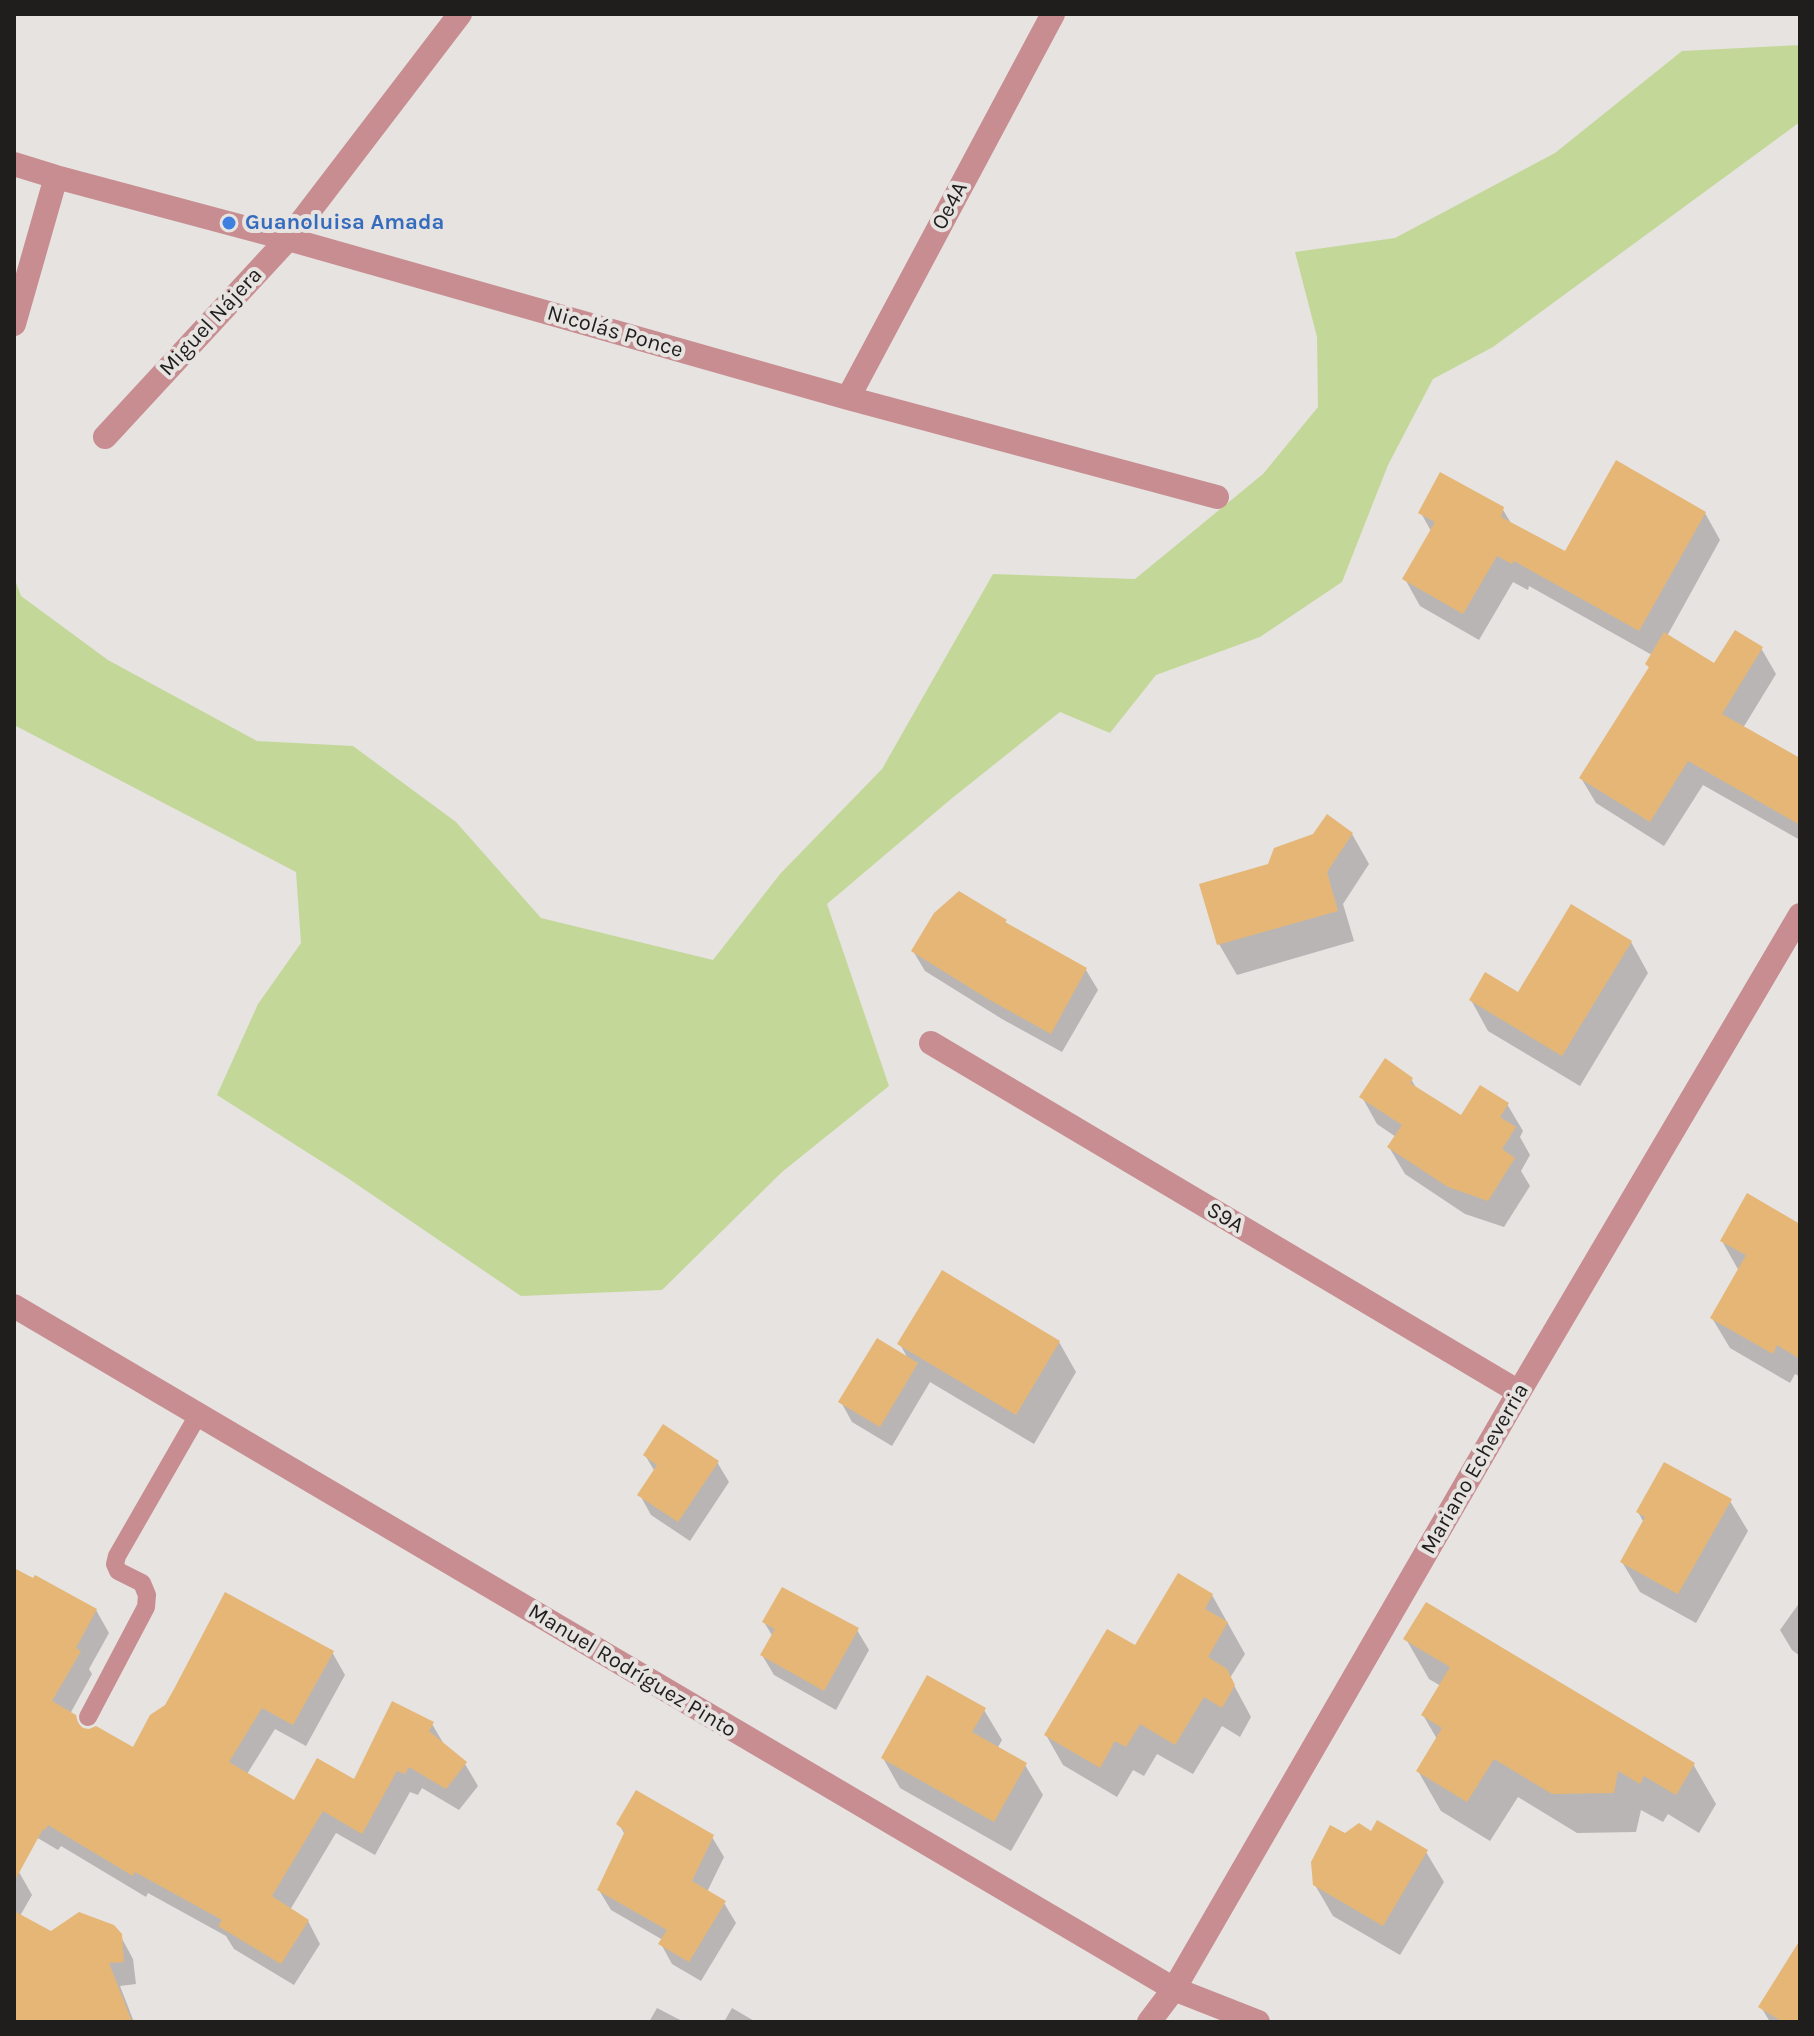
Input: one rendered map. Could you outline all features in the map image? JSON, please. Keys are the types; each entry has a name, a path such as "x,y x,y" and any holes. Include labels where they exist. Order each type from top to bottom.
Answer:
{"street":[{"name":"Miguel Nájera","path":"105,437 288,239 460,14"},
{"name":"Oe4A","path":"848,398 1053,14"},
{"name":"Nicolás Ponce","path":"14,164 848,398 1217,497"},
{"path":"14,324 56,177"},
{"name":"Mariano Echeverria","path":"1149,2022 1174,1989 1519,1392 1800,915"},
{"name":"S9A","path":"931,1043 1519,1392"},
{"name":"Manuel Rodríguez Pinto","path":"14,1306 1174,1989 1258,2022"}],"lane":[{"path":"88,1717 146,1607 147,1595 142,1583 118,1571 115,1564 117,1556 198,1415"}],"green space":[{"path":"1800,45 1800,122 1493,347 1433,379 1388,465 1342,582 1260,637 1156,675 1110,733 1060,712 827,904 889,1086 782,1172 662,1290 521,1296 346,1177 217,1095 258,1004 301,943 296,872 14,725 14,577 21,596 108,660 257,741 353,746 456,822 541,918 713,960 780,874 882,769 993,574 1135,579 1263,474 1318,407 1317,337 1295,252 1395,238 1555,153 1682,51"}],"building":[{"path":"1616,460 1706,512 1639,631 1514,561 1512,564 1497,556 1463,614 1402,579 1435,522 1418,513 1440,472 1504,507 1501,517 1565,551"},
{"path":"1735,630 1763,647 1722,714 1800,758 1800,825 1688,761 1650,822 1579,778 1649,667 1645,664 1664,632 1714,663"},
{"path":"1327,814 1353,833 1327,872 1338,911 1217,945 1199,884 1268,864 1274,848 1313,834"},
{"path":"959,891 1007,920 1005,922 1087,968 1051,1034 911,951 934,913"},
{"path":"1571,904 1632,941 1562,1056 1469,1000 1485,972 1518,992"},
{"path":"1385,1058 1413,1078 1410,1083 1461,1115 1480,1085 1509,1103 1500,1117 1516,1127 1502,1149 1515,1158 1488,1201 1448,1187 1387,1147 1402,1125 1359,1097"},
{"path":"1747,1193 1800,1224 1800,1359 1777,1345 1773,1354 1710,1318 1746,1255 1720,1241"},
{"path":"942,1270 1060,1341 1016,1415 897,1344"},
{"path":"877,1338 918,1363 880,1427 838,1402"},
{"path":"663,1424 719,1461 678,1522 637,1495 657,1465 643,1455"},
{"path":"1664,1462 1732,1499 1678,1594 1620,1562 1645,1517 1636,1512"},
{"path":"14,1568 33,1578 35,1575 97,1609 76,1648 81,1651 52,1701 76,1715 83,1728 96,1726 133,1747 150,1715 165,1705 225,1592 334,1651 293,1725 262,1708 229,1762 294,1800 317,1758 354,1779 392,1701 434,1722 429,1731 467,1762 446,1789 409,1767 405,1774 397,1771 362,1834 323,1811 272,1896 309,1920 281,1964 218,1926 222,1920 135,1872 133,1876 48,1825 14,1882"},
{"path":"1178,1573 1213,1594 1205,1609 1228,1622 1208,1657 1227,1669 1235,1685 1222,1708 1204,1697 1175,1745 1140,1724 1126,1747 1115,1741 1100,1768 1044,1735 1107,1629 1135,1645"},
{"path":"782,1587 859,1628 824,1691 760,1655 775,1629 762,1622"},
{"path":"1426,1602 1695,1763 1676,1795 1644,1776 1640,1784 1618,1771 1614,1793 1552,1794 1494,1759 1467,1802 1416,1771 1442,1728 1421,1715 1450,1667 1403,1639"},
{"path":"927,1675 986,1708 972,1732 1027,1763 994,1822 881,1758"},
{"path":"636,1790 714,1835 692,1881 726,1901 689,1962 658,1944 667,1930 597,1890 625,1831 616,1824"},
{"path":"1377,1820 1428,1850 1383,1926 1313,1885 1311,1862 1330,1825 1345,1833 1359,1823 1371,1831"},
{"path":"14,1911 51,1931 79,1912 114,1925 122,1934 124,1962 109,1963 132,2022 14,2022"},
{"path":"1800,1940 1800,2022 1783,2022 1758,2007"}],"place":[{"name":"Guanoluisa Amada","path":"229,223"}]}
